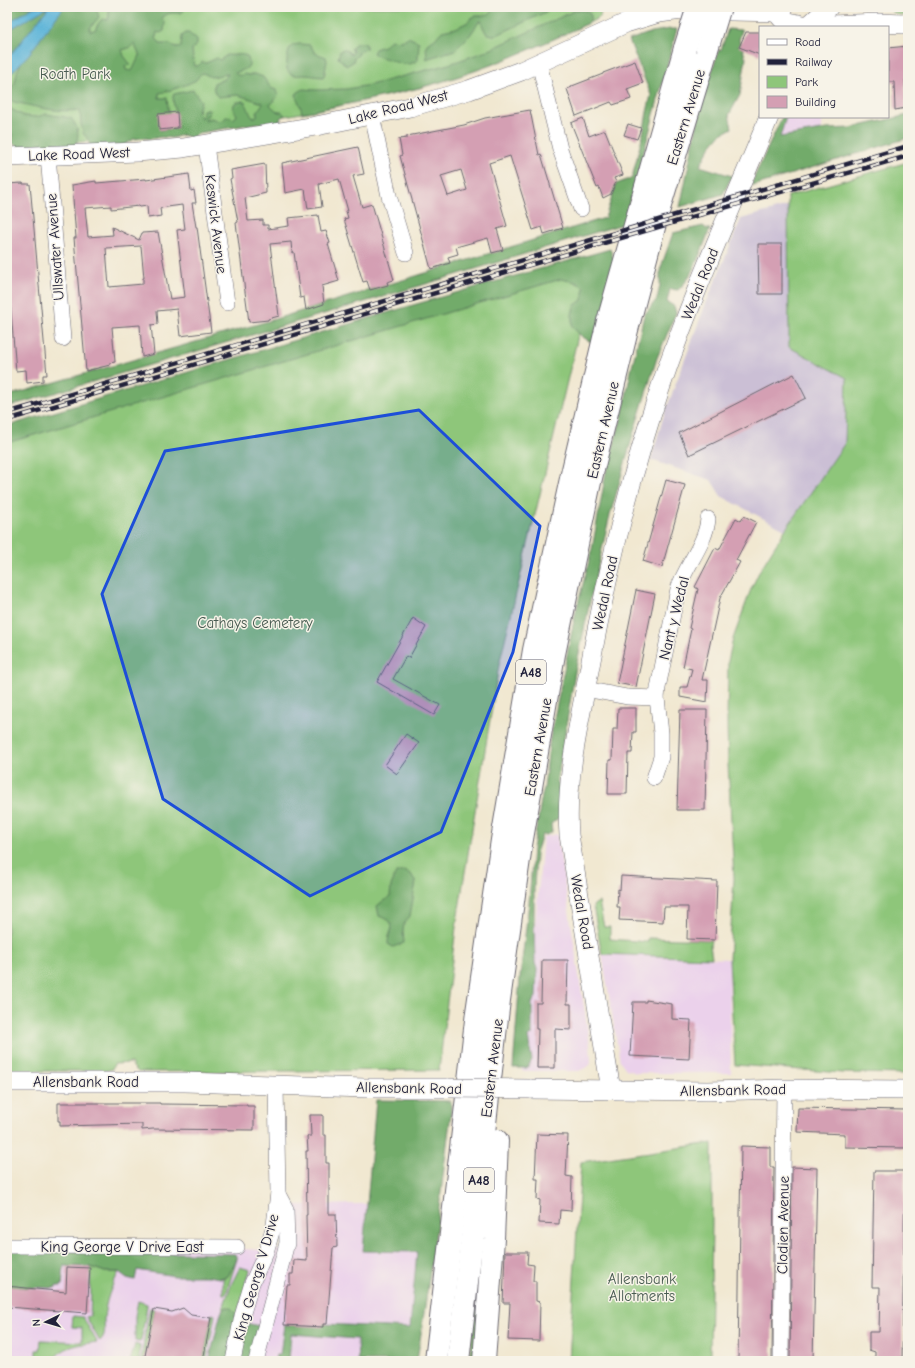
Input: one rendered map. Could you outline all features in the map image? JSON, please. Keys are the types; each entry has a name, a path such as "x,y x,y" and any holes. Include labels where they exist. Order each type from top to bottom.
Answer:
{"highway":[{"name":"Eastern Avenue","path":"436,1361 477,1012 502,840 534,650 572,474 608,321 685,48 698,7"},
{"name":"Eastern Avenue","path":"458,1361 499,1000 522,844 553,661 590,482 626,330 660,205 720,7"},
{"path":"484,1361 503,1053 499,1000"},
{"path":"426,1361 442,1309"}],"street":[{"path":"807,26 829,7"},
{"path":"880,7 888,18 894,22 906,24"},
{"name":"Lake Road West","path":"7,157 145,152 206,145 288,132 372,115 449,96 491,82 539,63 626,23 659,13 682,10 780,10 784,21 807,26 879,23 906,24"},
{"path":"539,63 558,144 581,209"},
{"path":"372,115 389,196 406,253"},
{"name":"Wedal Road","path":"611,1090 568,824 573,760 596,632 620,525 662,383 688,311 768,118"},
{"name":"Keswick Avenue","path":"206,145 227,303"},
{"name":"Ullswater Avenue","path":"48,155 63,339"},
{"name":"Nant y Wedal","path":"654,778 661,757 661,733 657,698 658,688 678,589 708,529 708,519"},
{"path":"585,689 627,697 657,698"},
{"name":"Allensbank Road","path":"7,1082 185,1082 449,1088 708,1091 784,1089 908,1090"},
{"name":"King George V Drive","path":"233,1361 242,1316 252,1282 266,1252 274,1225 278,1193 276,1085"},
{"name":"Clodien Avenue","path":"781,1361 784,1089"},
{"name":"King George V Drive","path":"256,1361 287,1243 286,1209 278,1193"},
{"name":"King George V Drive East","path":"7,1246 237,1247"}],"highlighted area":[{"path":"419,410 540,526 513,652 441,832 310,896 163,799 102,594 165,451"}],"shaded area":[{"path":"782,118 822,118 822,132 771,140"},
{"path":"788,206 789,347 847,378 845,443 785,530 721,496 711,480 651,460 663,418 703,311 741,219"},
{"path":"557,834 590,1046 591,1063 589,1066 579,1071 522,1071 543,837"},
{"path":"602,954 729,959 731,1073 636,1073 626,1069 620,1061"},
{"path":"367,1204 363,1251 421,1252 409,1361 7,1361 7,1246 296,1250 296,1205"}],"green space":[{"name":"Roath Park","path":"7,7 622,7 601,11 600,17 589,23 528,50 456,77 419,88 334,107 145,138 61,143 7,144"},
{"path":"7,7 96,7 99,17 90,28 90,31 95,30 102,19 108,20 108,7 188,7 180,13 170,13 162,19 165,22 164,31 160,33 157,32 156,38 160,44 170,44 178,48 181,47 182,36 189,33 197,39 197,45 192,49 194,66 198,66 202,62 206,63 217,58 220,60 227,55 247,56 249,64 247,68 235,73 237,75 255,74 263,77 271,88 276,90 278,96 270,105 278,112 282,112 285,115 280,118 281,121 265,126 258,123 199,133 191,138 183,135 172,138 161,137 134,139 124,145 91,148 83,133 80,110 64,111 47,109 14,102 9,99 7,92 15,83 17,72 22,60 12,54 7,59","holes":["134,44 140,56 132,71 126,70 125,66 131,65 124,56 122,50 129,48","203,73 211,77 228,74 224,79 214,83 214,89 218,97 238,95 263,103 257,112 257,116 253,118 244,101 234,104 233,109 237,115 234,119 226,117 219,121 211,118 205,120 210,111 206,109 203,110 203,115 201,118 198,112 201,101 193,90 174,94 173,96 178,128 160,130 171,115 168,108 167,98 159,98 159,93 172,90 196,80"]},
{"path":"496,7 548,8 546,12 497,35 486,33 482,25 482,21 479,22 470,35 455,50 427,59 426,58 426,46 442,31 456,28 468,22 472,17 489,14"},
{"path":"888,7 908,7 908,16 902,16 892,12"},
{"path":"576,10 588,11 591,16 589,23 508,59 457,77 400,93 302,113 296,95 303,89 347,89 370,85 449,64 487,51"},
{"path":"677,29 623,224 436,281 7,407 7,396 272,320 605,218 616,184 632,178 651,95 629,40 652,32"},
{"path":"728,29 742,30 739,40 746,58 740,95 729,115 732,128 720,135 710,147 700,166 732,176 723,194 680,207 701,106 719,49 721,50"},
{"path":"408,37 419,42 418,60 411,64 401,64 379,57 373,53 375,49 384,46 391,40 402,41"},
{"path":"356,43 365,43 366,49 359,51 359,54 354,58 353,62 346,66 338,58 340,51 343,49 351,55 353,51 351,49"},
{"path":"293,45 310,45 315,53 326,57 327,61 324,77 290,74 287,68 289,49"},
{"path":"7,107 24,116 37,117 46,114 71,118 76,125 78,132 74,147 20,150 12,142 12,134 7,135"},
{"path":"908,115 908,138 753,186 752,182 782,118 786,118 780,137 827,129 850,128"},
{"path":"908,162 908,1074 843,1073 735,1065 729,959 734,879 728,764 728,661 733,639 751,589 760,570 785,530 845,443 847,378 789,347 788,196"},
{"path":"703,226 710,229 688,278 678,290 670,289 667,302 674,306 676,313 657,358 635,428 609,519 592,592 575,672 557,782 561,793 562,815 551,824 552,832 542,835 536,853 534,926 535,963 537,969 536,997 532,1003 532,1035 528,1037 532,1060 527,1068 513,1068 520,977 529,902 533,848 544,788 550,738 576,611 592,549 606,472 622,416 644,315 657,299 660,285 660,270 673,233"},
{"path":"610,249 615,263 596,345 581,336 572,326 574,306 582,300 584,287 575,282 561,279 7,443 7,426 413,305"},
{"name":"Cathays Cemetery","path":"595,265 499,665 456,927 439,1070 138,1072 131,1063 114,1064 112,1069 106,1071 7,1071 7,437"},
{"path":"404,871 411,874 416,882 410,916 404,924 404,943 393,947 388,944 392,925 386,919 379,916 377,906 390,897 391,886 396,873"},
{"path":"599,902 604,927 610,927 610,939 648,942 648,938 711,940 710,945 712,958 602,954 593,906"},
{"path":"376,1100 451,1101 451,1113 436,1231 417,1361 358,1361 357,1339 291,1334 289,1361 275,1361 276,1355 280,1355 284,1325 322,1327 323,1324 410,1328 417,1252 363,1251"},
{"name":"Allensbank Allotments","path":"712,1143 710,1361 569,1361 581,1162"},
{"path":"483,1245 479,1361 469,1361"},
{"path":"7,1250 235,1254 237,1259 228,1276 220,1278 208,1276 175,1276 137,1270 135,1280 127,1278 119,1272 105,1272 91,1267 64,1266 62,1286 56,1286 55,1288 7,1287"},
{"path":"237,1259 226,1294 223,1294 223,1278 228,1276"},
{"path":"91,1267 105,1272 119,1272 107,1301 104,1320 105,1328 100,1341 86,1317 90,1316"},
{"path":"240,1267 250,1270 236,1319 222,1311 231,1285"},
{"path":"138,1301 147,1304 141,1341 139,1342 135,1341 135,1316"},
{"path":"226,1307 230,1307 236,1314 229,1361 209,1361 220,1316"},
{"path":"150,1308 154,1309 144,1361 141,1361 145,1334"},
{"path":"212,1314 215,1315 206,1361 203,1361"},
{"path":"73,1316 83,1317 97,1342 78,1345 67,1349 52,1361 36,1361 36,1350 40,1350 41,1340 82,1342 82,1328 72,1327"},
{"path":"246,1323 259,1326 250,1361 237,1361"},
{"path":"135,1344 140,1346 139,1361 130,1361"}],"water":[{"path":"34,7 64,7 29,54 7,78 7,59 48,8 7,31 7,23"}],"building":[{"path":"746,32 759,32 759,55 739,47"},
{"path":"908,46 908,80 905,80 906,108 895,110 894,82 889,82 889,48"},
{"path":"635,61 643,83 627,89 631,99 613,105 611,102 576,116 567,89"},
{"path":"530,110 539,155 541,154 563,228 544,234 542,227 533,230 510,156 489,163 507,226 497,229 503,250 492,253 488,238 456,247 458,254 448,257 450,263 431,269 400,156 402,155 399,139 407,138 407,136 464,125 485,118","holes":["461,170 467,190 448,196 441,176"]},
{"path":"177,112 178,128 159,130 158,114"},
{"path":"583,118 589,136 605,130 623,175 614,178 616,182 611,194 603,198 599,187 597,188 571,123"},
{"path":"628,124 641,128 637,139 624,135"},
{"path":"358,147 364,174 353,176 362,207 372,204 394,280 387,282 388,285 370,290 367,281 363,282 344,219 348,218 346,211 348,211 339,179 319,184 322,207 308,209 305,189 285,193 282,163"},
{"path":"265,164 266,193 245,198 248,221 263,220 263,225 268,225 268,229 289,226 288,218 318,215 321,232 326,231 330,243 328,244 339,281 322,286 324,304 306,310 304,297 300,298 294,252 292,253 291,242 270,244 279,316 268,320 249,322 236,223 238,222 230,179 232,178 231,170"},
{"path":"189,174 191,191 194,190 196,203 192,203 197,227 211,332 180,336 177,309 157,311 158,324 151,325 154,354 142,357 140,325 112,327 115,362 110,363 110,365 86,371 74,238 76,238 72,185 96,181 96,183 146,180","holes":["182,205 185,229 177,230 185,297 170,299 158,232 142,233 139,240 112,227 113,235 88,237 85,208 111,206 111,209 147,206 148,218 161,216 160,208","141,246 144,278 143,284 109,287 106,248"]},
{"path":"7,184 30,184 47,375 43,375 43,381 27,383 26,370 16,371 7,265"},
{"path":"758,244 782,244 782,294 759,294"},
{"path":"794,374 806,398 689,455 679,433"},
{"path":"666,480 685,485 662,567 643,561"},
{"path":"744,516 756,522 736,560 740,562 720,598 702,680 708,680 707,702 680,697 680,687 687,687 692,669 683,667 691,629 689,628 698,589 695,587 715,548 719,550 736,518 741,521"},
{"path":"636,590 655,594 636,687 617,683"},
{"path":"413,618 426,627 409,658 406,656 393,679 440,705 434,715 377,682"},
{"path":"618,708 636,708 636,732 633,732 632,753 628,753 627,794 608,794 609,760 612,760 613,729 617,729"},
{"path":"680,710 707,710 705,810 677,810"},
{"path":"406,734 419,743 397,774 385,765"},
{"path":"621,876 717,881 715,940 687,939 688,907 664,907 663,922 619,920 620,907 617,907 618,889 620,890"},
{"path":"542,960 568,960 567,1004 571,1004 571,1030 555,1029 555,1068 537,1068 538,1029 536,1029 536,1003 541,1003"},
{"path":"646,1000 672,1004 672,1019 691,1020 689,1059 630,1056 633,1002 646,1002"},
{"path":"58,1103 247,1105 254,1106 254,1130 142,1130 142,1124 60,1126 60,1121 58,1121"},
{"path":"798,1108 906,1110 906,1148 845,1147 845,1134 797,1132"},
{"path":"310,1115 323,1115 323,1135 326,1135 326,1163 329,1163 329,1214 336,1214 337,1247 333,1248 327,1324 323,1324 323,1327 284,1325 287,1285 290,1285 290,1274 293,1274 294,1260 307,1261 306,1151 308,1151 307,1136 311,1136"},
{"path":"537,1134 568,1135 566,1176 572,1177 571,1211 560,1210 559,1224 539,1223 540,1200 537,1199 538,1179 535,1179"},
{"path":"741,1146 770,1147 770,1167 774,1167 772,1361 738,1361"},
{"path":"792,1167 817,1168 813,1361 790,1361"},
{"path":"874,1171 905,1171 902,1361 875,1361 875,1352 869,1350 869,1332 879,1332 880,1287 872,1287"},
{"path":"505,1252 528,1252 527,1264 534,1265 533,1281 536,1281 536,1301 540,1302 539,1341 508,1340 510,1303 503,1303"},
{"path":"67,1267 90,1268 87,1313 7,1307 7,1286 66,1292"},
{"path":"183,1308 191,1315 211,1318 203,1361 144,1361 154,1309 172,1312"}],"railway":[{"path":"7,413 908,146"},
{"path":"7,420 692,217 908,156"}]}
